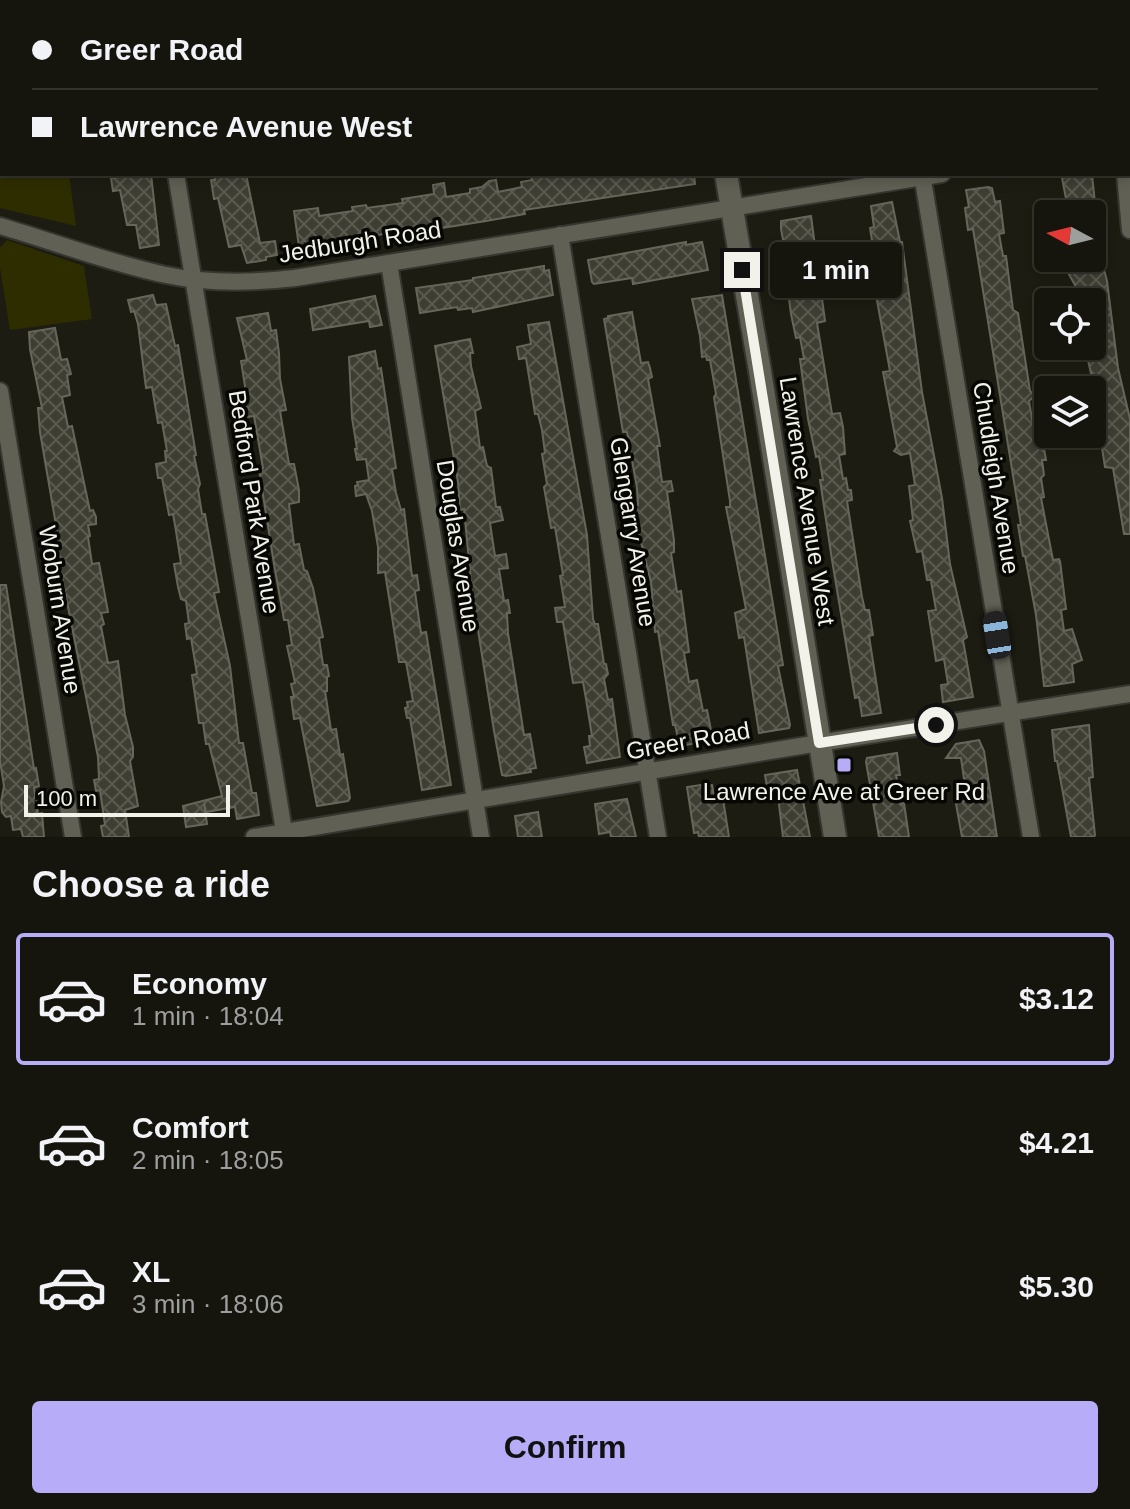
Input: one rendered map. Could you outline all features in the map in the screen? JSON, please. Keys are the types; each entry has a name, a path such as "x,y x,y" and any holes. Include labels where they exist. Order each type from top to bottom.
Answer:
{"main road":[{"name":"Lawrence Avenue West","path":"726,176 835,837"}],"street":[{"name":"Bedford Park Avenue","path":"176,176 284,834"},
{"name":"Jedburgh Road","path":"0,226 156,273 218,282 283,279 922,176"},
{"name":"Chudleigh Avenue","path":"922,176 1031,837"},
{"path":"1125,176 1130,230"},
{"name":"Glengarry Avenue","path":"560,235 658,837"},
{"name":"Douglas Avenue","path":"389,263 481,837"},
{"name":"Woburn Avenue","path":"0,391 73,837"},
{"name":"Greer Road","path":"254,837 1130,694"}],"shaded area":[{"path":"0,176 69,176 76,226 0,208"},
{"path":"7,240 84,266 92,319 10,330 0,268 0,248"}],"building":[{"path":"151,176 159,245 140,248 136,225 127,225 120,190 113,191 111,178"},
{"path":"214,176 246,176 260,243 275,241 277,255 247,263 241,245 229,247 218,198 214,199 211,180 215,180"},
{"path":"531,176 694,176 695,184 524,210 525,214 486,221 397,235 396,231 348,242 299,247 294,211 318,208 319,216 353,211 352,207 403,203 402,199 434,194 433,185 444,183 446,197 470,193 470,189 482,187 489,181 496,180 498,192 522,187 521,182 532,180"},
{"path":"1092,176 1095,200 1066,200 1062,178"},
{"path":"992,188 995,202 1000,201 1004,233 999,234 1003,256 1006,256 1013,310 1018,313 1030,391 1034,395 1029,401 1034,425 1034,448 1044,448 1046,460 1042,460 1044,497 1041,498 1053,560 1060,561 1066,609 1061,610 1064,631 1072,629 1082,660 1072,664 1074,682 1044,686 1036,615 1023,556 1018,525 1021,525 973,229 968,230 966,190"},
{"path":"892,202 902,242 950,564 967,637 963,640 973,697 943,702 941,685 948,684 944,659 936,661 928,611 936,610 931,580 927,580 922,551 917,552 910,521 913,520 909,486 915,485 910,453 901,455 894,451 897,447 883,372 890,371 873,279 878,278 870,228 874,227 871,206"},
{"path":"811,216 825,321 817,323 832,414 840,413 843,427 845,454 839,455 843,479 846,478 848,490 851,490 852,500 847,501 862,597 865,610 869,610 873,635 869,636 881,713 862,716 859,697 855,698 832,560 819,456 816,457 808,419 800,359 804,359 791,314 789,299 794,298 781,229 781,221"},
{"path":"686,242 686,245 702,242 708,270 633,284 632,278 592,282 588,260"},
{"path":"544,266 544,271 549,270 553,295 473,312 472,308 458,310 457,307 420,313 416,288"},
{"path":"1068,272 1105,272 1118,368 1130,419 1130,534 1124,534 1113,468 1105,467 1102,448 1106,448 1106,376 1092,376 1088,360 1106,360 1106,288 1076,288"},
{"path":"153,295 156,305 166,304 175,346 178,345 202,514 205,514 219,592 214,593 230,666 239,743 243,743 259,815 237,819 235,807 206,812 204,803 207,824 186,827 183,806 222,796 203,723 199,723 192,675 197,674 191,638 187,639 185,624 189,623 186,601 181,599 174,564 181,563 175,525 173,514 169,515 162,478 158,478 156,464 166,462 167,451 162,422 158,423 152,387 146,388 138,324 128,300"},
{"path":"722,295 783,665 778,666 790,725 789,728 759,733 744,637 739,638 735,613 746,609 726,507 730,507 730,501 716,394 710,360 702,357 692,299"},
{"path":"375,296 382,325 370,327 369,321 313,330 310,309"},
{"path":"632,312 641,363 648,362 652,377 648,379 660,446 657,446 662,482 671,481 673,491 667,492 674,540 674,552 671,553 677,592 681,591 689,652 684,653 689,682 697,680 713,740 680,746 673,725 658,631 655,632 651,582 635,505 638,505 637,488 627,432 623,432 604,319"},
{"path":"268,313 271,331 276,330 286,410 280,411 289,464 294,464 299,490 299,502 289,504 294,545 299,544 304,570 313,588 323,637 319,638 323,665 327,665 329,676 325,691 331,730 336,729 340,755 343,754 350,798 348,801 317,806 300,718 294,719 291,684 295,683 287,646 292,645 275,570 254,416 247,417 244,399 247,399 241,361 247,360 237,318"},
{"path":"549,322 587,535 593,619 598,624 608,674 604,679 608,700 612,699 620,757 587,763 584,747 590,746 589,736 592,736 583,682 573,683 563,622 557,622 555,608 565,607 560,576 563,575 544,487 547,484 542,430 538,414 535,414 526,358 519,359 517,347 531,344 528,325"},
{"path":"55,328 61,360 67,359 71,374 67,375 70,395 62,397 68,427 72,426 90,511 93,510 96,517 96,524 88,525 88,537 92,564 99,563 108,612 101,613 104,624 101,626 108,663 118,661 133,747 130,761 138,806 125,810 129,837 103,837 101,826 105,825 100,790 96,791 94,780 99,779 98,757 53,532 57,531 40,432 38,408 42,408 29,332"},
{"path":"470,339 473,353 470,353 471,366 481,408 475,411 480,448 483,447 487,466 491,468 496,507 500,507 503,520 490,523 495,556 506,554 508,568 499,569 504,601 508,600 510,613 507,613 508,633 524,735 530,734 536,768 530,769 531,772 506,776 502,775 494,731 472,592 464,509 460,510 435,346"},
{"path":"375,351 378,369 381,368 396,468 392,469 396,493 401,510 404,509 412,576 417,575 419,590 415,591 421,633 426,632 451,785 422,790 410,718 407,718 405,708 408,707 407,702 413,701 406,662 399,662 385,572 378,573 378,547 372,511 366,494 356,496 357,482 369,480 366,459 357,460 355,449 349,357"},
{"path":"0,585 6,585 39,786 34,788 38,814 42,813 44,837 23,837 21,829 13,830 11,816 6,817 2,812"},
{"path":"1089,725 1093,777 1089,778 1095,835 1071,837 1055,761 1052,730"},
{"path":"979,740 984,751 997,837 962,837 956,804 967,800 961,758 946,758 956,744"},
{"path":"897,753 900,775 896,775 909,837 879,837 866,762 867,758"},
{"path":"797,770 810,837 783,837 777,789 767,787 765,775"},
{"path":"712,785 715,800 723,799 729,837 699,837 698,832 694,833 687,787"},
{"path":"627,799 636,837 611,837 610,832 599,834 595,804"},
{"path":"538,812 542,837 518,837 515,816"}],"place":[{"name":"Lawrence Ave at Greer Rd","path":"844,765"}],"route":[{"path":"742,270 819,743 936,725"}]}
